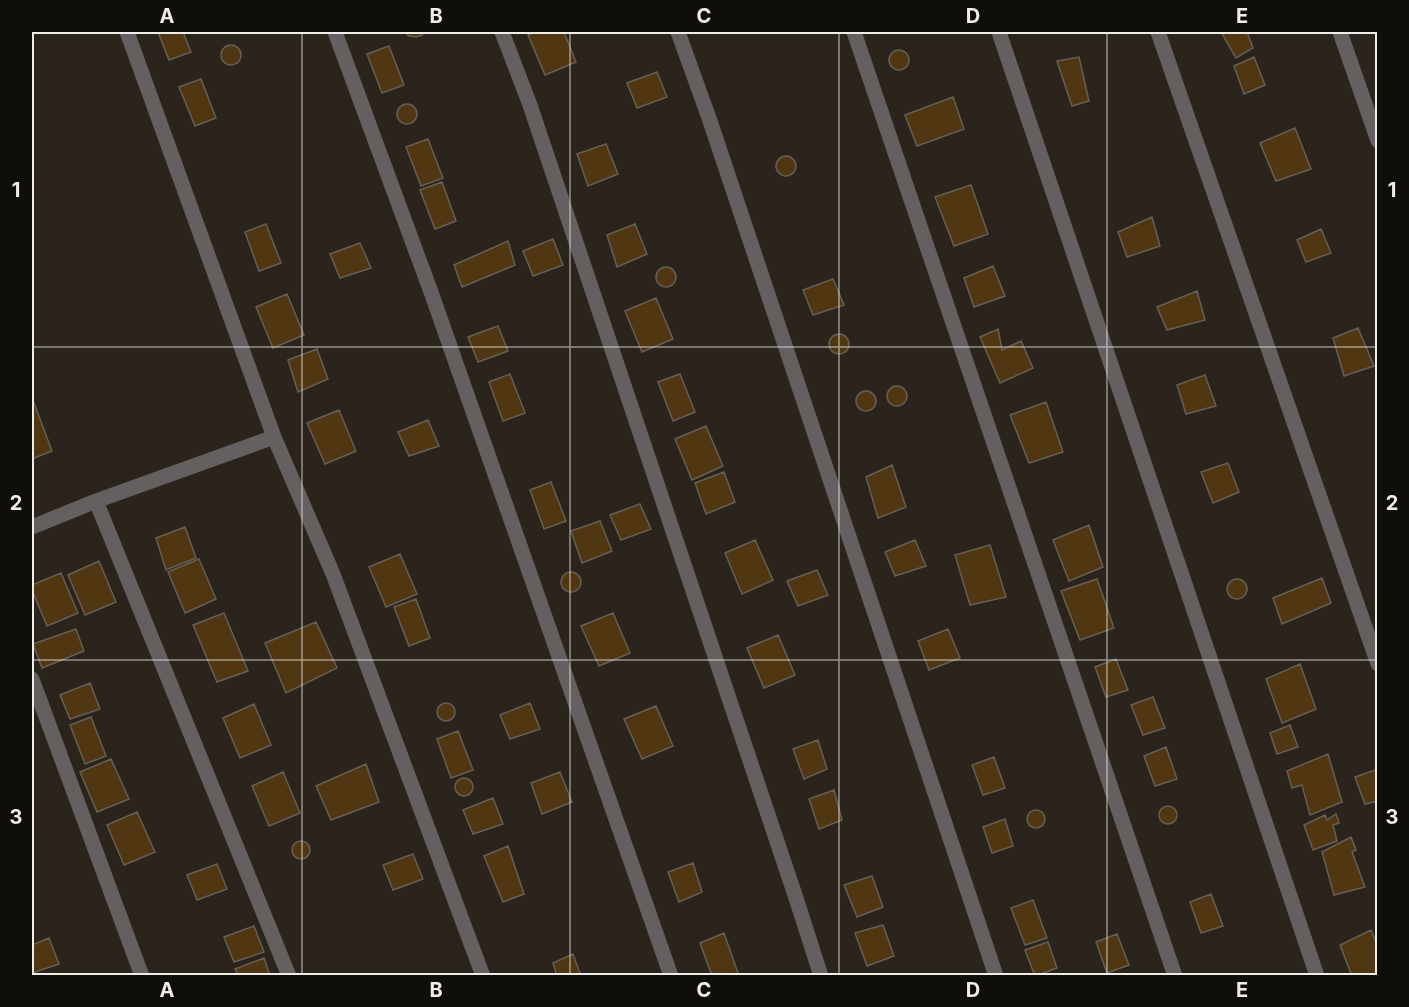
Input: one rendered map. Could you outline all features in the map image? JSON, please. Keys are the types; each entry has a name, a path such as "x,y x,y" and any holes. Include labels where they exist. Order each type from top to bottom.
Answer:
{"street":[{"path":"127,32 274,437 333,574 483,975"},
{"path":"335,32 431,292 670,975"},
{"path":"502,32 530,105 821,975"},
{"path":"678,32 717,141 996,975"},
{"path":"854,32 1175,975"},
{"path":"999,32 1317,975"},
{"path":"1158,32 1377,664"},
{"path":"1340,32 1377,141"},
{"path":"32,527 96,501 274,437"},
{"path":"96,501 289,975"},
{"path":"32,679 142,975"}],"building":[{"path":"158,32 183,32 191,52 169,60"},
{"path":"405,32 424,32 416,37 409,36"},
{"path":"536,32 564,32 576,62 545,75 528,35"},
{"path":"1221,32 1247,32 1253,48 1236,58"},
{"path":"227,45 235,45 241,51 241,59 235,65 227,65 221,59 221,51"},
{"path":"389,46 404,85 382,93 367,54"},
{"path":"895,50 903,50 909,56 909,64 903,70 895,70 889,64 889,56"},
{"path":"1079,57 1089,101 1072,106 1057,61"},
{"path":"1254,57 1265,85 1244,94 1234,66"},
{"path":"657,72 667,97 637,108 627,83"},
{"path":"201,79 216,118 195,126 179,87"},
{"path":"953,97 964,129 917,146 905,115"},
{"path":"403,104 411,104 417,110 417,118 411,124 403,124 397,118 397,110"},
{"path":"1295,128 1311,169 1276,181 1260,143"},
{"path":"428,139 443,178 421,186 406,147"},
{"path":"606,144 618,174 588,186 577,154"},
{"path":"782,156 790,156 796,162 796,170 790,176 782,176 776,170 776,162"},
{"path":"442,182 456,221 435,229 420,190"},
{"path":"971,185 988,234 954,246 935,197"},
{"path":"1152,217 1160,246 1127,257 1118,232"},
{"path":"266,224 281,263 259,271 245,232"},
{"path":"635,224 647,254 617,267 607,235"},
{"path":"1321,229 1331,253 1306,262 1297,240"},
{"path":"553,239 563,265 533,276 523,251"},
{"path":"508,241 515,265 462,287 454,265"},
{"path":"360,243 371,268 340,278 330,254"},
{"path":"993,266 1005,296 974,307 964,278"},
{"path":"666,267 673,270 676,277 673,284 666,287 659,284 656,277 659,270"},
{"path":"833,279 844,305 813,315 803,290"},
{"path":"1197,291 1205,320 1167,330 1157,307"},
{"path":"287,294 304,335 273,348 256,307"},
{"path":"656,298 673,339 642,352 625,311"},
{"path":"498,326 508,351 478,362 468,337"},
{"path":"1358,328 1374,366 1344,376 1333,338"},
{"path":"998,329 1002,350 1021,341 1033,368 1000,383 980,337"},
{"path":"835,334 843,334 849,340 849,348 843,354 835,354 829,348 829,340"},
{"path":"317,349 328,379 298,392 288,360"},
{"path":"510,374 525,413 503,421 489,382"},
{"path":"680,374 695,412 673,421 658,382"},
{"path":"1205,375 1216,406 1186,414 1177,385"},
{"path":"893,386 901,386 907,392 907,400 901,406 893,406 887,400 887,392"},
{"path":"866,391 873,394 876,401 873,408 866,411 859,408 856,401 859,394"},
{"path":"1046,402 1063,452 1029,463 1010,415"},
{"path":"34,403 52,451 32,459 32,404"},
{"path":"339,410 356,451 325,464 307,423"},
{"path":"428,420 439,446 409,456 398,432"},
{"path":"706,426 723,466 692,480 675,439"},
{"path":"1228,463 1239,492 1213,503 1201,472"},
{"path":"892,465 906,507 878,518 866,477"},
{"path":"724,472 735,502 706,514 695,483"},
{"path":"551,482 566,521 544,529 530,490"},
{"path":"640,504 651,529 621,540 610,515"},
{"path":"600,521 612,551 582,563 571,531"},
{"path":"1089,525 1103,567 1069,581 1053,540"},
{"path":"185,527 196,558 166,570 156,538"},
{"path":"755,540 773,580 742,594 725,553"},
{"path":"915,540 926,566 895,576 885,552"},
{"path":"990,545 1006,597 970,605 955,555"},
{"path":"400,554 417,594 386,607 369,567"},
{"path":"199,559 216,599 185,613 168,572"},
{"path":"99,561 116,602 85,615 68,575"},
{"path":"817,570 828,595 798,606 787,581"},
{"path":"567,572 575,572 581,578 581,586 575,592 567,592 561,586 561,578"},
{"path":"61,573 78,613 47,626 32,585"},
{"path":"1322,578 1331,603 1282,624 1273,598"},
{"path":"1097,579 1114,628 1080,640 1061,591"},
{"path":"1233,579 1241,579 1247,585 1247,593 1241,599 1233,599 1227,593 1227,585"},
{"path":"416,599 430,638 409,646 394,607"},
{"path":"224,613 248,671 217,682 193,625"},
{"path":"613,613 630,653 599,666 581,626"},
{"path":"316,622 337,668 286,693 265,643"},
{"path":"76,629 84,651 42,668 33,644"},
{"path":"948,629 960,658 929,670 918,641"},
{"path":"778,635 795,675 764,688 747,648"},
{"path":"1116,659 1128,690 1106,697 1095,667"},
{"path":"1300,664 1316,709 1282,723 1266,679"},
{"path":"90,683 100,709 70,719 60,695"},
{"path":"1153,697 1165,728 1143,735 1131,705"},
{"path":"446,703 452,706 455,712 452,718 446,721 440,718 437,712 440,706"},
{"path":"530,703 540,729 510,739 500,715"},
{"path":"254,704 271,745 240,758 223,718"},
{"path":"656,706 673,746 642,759 624,719"},
{"path":"91,717 106,756 85,764 70,725"},
{"path":"1290,725 1298,747 1277,754 1270,733"},
{"path":"458,731 473,770 451,778 437,739"},
{"path":"818,740 827,769 804,779 793,749"},
{"path":"1166,747 1177,779 1155,786 1144,756"},
{"path":"1328,754 1342,802 1310,815 1302,785 1292,788 1287,771"},
{"path":"994,757 1005,788 983,795 972,765"},
{"path":"111,759 129,799 97,812 80,772"},
{"path":"366,764 379,802 331,820 316,786"},
{"path":"1378,769 1378,801 1365,804 1355,777"},
{"path":"283,772 300,813 269,826 252,786"},
{"path":"560,772 572,802 542,814 531,783"},
{"path":"464,778 470,781 473,787 470,793 464,796 458,793 455,787 458,781"},
{"path":"834,790 842,820 819,829 809,799"},
{"path":"493,798 503,824 473,834 463,810"},
{"path":"1168,806 1174,809 1177,815 1174,821 1168,824 1162,821 1159,815 1162,809"},
{"path":"1036,810 1042,813 1045,819 1042,825 1036,828 1030,825 1027,819 1030,813"},
{"path":"137,812 155,852 124,865 107,825"},
{"path":"1336,814 1339,823 1333,825 1337,841 1313,850 1304,825 1325,815 1327,820"},
{"path":"1005,819 1013,846 992,853 983,827"},
{"path":"1351,837 1356,850 1352,852 1365,887 1334,895 1322,852"},
{"path":"301,841 307,844 310,850 307,856 301,859 295,856 292,850 295,844"},
{"path":"508,846 524,894 503,902 484,856"},
{"path":"413,854 423,879 393,890 383,865"},
{"path":"693,863 702,892 679,902 668,872"},
{"path":"217,864 227,889 197,900 187,875"},
{"path":"872,876 883,907 857,917 844,885"},
{"path":"1211,894 1223,926 1201,933 1190,902"},
{"path":"1033,900 1047,938 1025,945 1011,908"},
{"path":"883,925 894,956 867,966 855,933"},
{"path":"254,926 264,952 234,962 224,937"},
{"path":"1371,930 1378,947 1378,976 1352,976 1340,945"},
{"path":"724,933 738,973 732,976 712,976 700,943"},
{"path":"1117,934 1129,965 1107,973 1096,942"},
{"path":"49,938 59,964 32,973 32,945"},
{"path":"1048,942 1057,968 1035,976 1025,950"},
{"path":"573,954 581,976 557,976 553,963"},
{"path":"264,958 270,976 238,976 235,969"}]}
